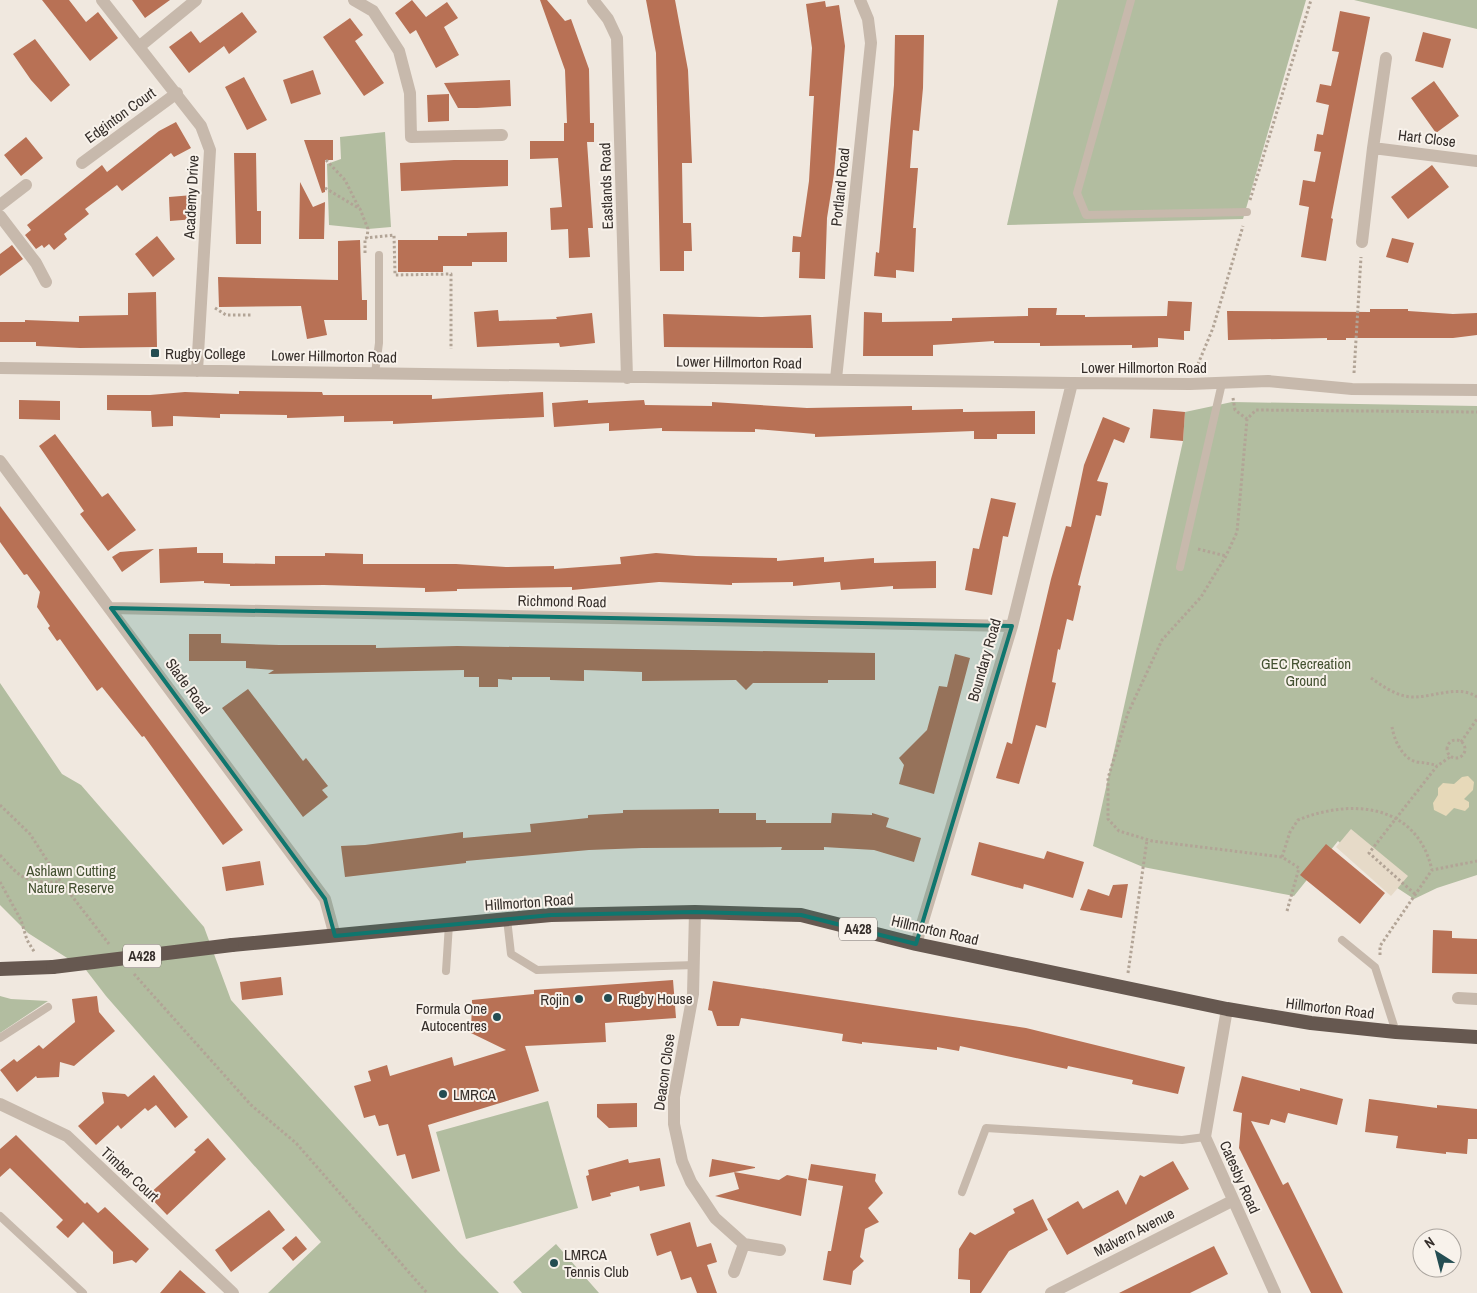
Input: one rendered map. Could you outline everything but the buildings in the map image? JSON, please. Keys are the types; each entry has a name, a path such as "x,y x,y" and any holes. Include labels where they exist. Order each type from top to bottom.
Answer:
{"highway":[{"name":"Hillmorton Road","path":"48,967 232,945 551,915 694,912 801,915 916,944 1227,1009 1311,1023 1396,1032 1477,1037"},
{"name":"A428","path":"0,969 48,967"}],"street":[{"name":"Academy Drive","path":"102,0 177,93 201,126 210,150 196,371"},
{"path":"140,46 196,0"},
{"path":"354,0 373,11 399,51 410,93 411,137 502,135"},
{"name":"Eastlands Road","path":"594,0 608,19 617,38 627,378"},
{"name":"Portland Road","path":"836,379 871,43 868,19 860,0"},
{"path":"1362,242 1386,58"},
{"name":"Edginton Court","path":"82,163 177,93"},
{"name":"Hart Close","path":"1373,148 1477,161"},
{"path":"0,205 26,185"},
{"path":"0,216 36,262 46,282"},
{"name":"Lower Hillmorton Road","path":"0,368 1072,383 1190,384 1268,381 1352,389 1477,390"},
{"name":"Boundary Road","path":"916,944 1012,626 1072,383"},
{"name":"Slade Road","path":"0,461 111,608 325,899 336,936"},
{"name":"Richmond Road","path":"111,608 1012,626"},
{"name":"Deacon Close","path":"694,912 695,965 693,994 674,1097 674,1124 682,1161 691,1182 715,1218 744,1244"},
{"path":"1458,998 1477,999"},
{"name":"Catesby Road","path":"1227,1009 1204,1137 1275,1293"},
{"name":"Timber Court","path":"0,1104 66,1136 226,1291"},
{"name":"Malvern Avenue","path":"1051,1293 1232,1201"},
{"path":"734,1272 744,1244 780,1250"}],"lane":[{"path":"1131,0 1077,193 1086,215 1247,212"},
{"path":"376,373 379,343 378,255"},
{"path":"1180,567 1228,383"},
{"path":"507,919 511,954 537,970 695,965"},
{"path":"446,971 449,924"},
{"path":"1342,940 1375,966 1396,1032"},
{"path":"0,1038 48,1007"},
{"path":"962,1192 986,1128 1182,1140 1204,1137"},
{"path":"0,1216 83,1293"}],"path":[{"path":"1190,384 1212,328 1311,0"},
{"path":"326,160 345,180 360,208 368,229 367,238"},
{"path":"325,188 360,208"},
{"path":"1352,389 1358,340 1362,242"},
{"path":"398,259 394,259 395,275 451,274 451,349"},
{"path":"202,292 217,310 226,315 251,316"},
{"path":"1228,383 1232,392 1235,410 1247,419"},
{"path":"1287,911 1299,868 1282,857 1147,840 1119,831 1108,819 1108,778 1128,713 1162,640 1201,597 1226,556 1237,532 1247,419 1256,410 1477,412"},
{"path":"1184,546 1226,556"},
{"path":"1371,678 1388,689 1404,696 1416,697 1460,691 1477,697"},
{"path":"1461,742 1477,719"},
{"path":"1392,727 1394,741 1406,756 1416,762 1426,762 1437,766"},
{"path":"1452,741 1461,742 1465,747 1464,755 1458,759 1450,757 1447,752 1448,745 1452,741"},
{"path":"1415,894 1369,853 1437,766 1450,757"},
{"path":"0,805 30,834 61,882 114,950"},
{"path":"1282,857 1290,832 1298,820 1310,815 1340,809 1370,810 1396,817 1411,829 1430,859 1432,870"},
{"path":"1126,988 1147,840"},
{"path":"0,855 24,879 38,882 61,882"},
{"path":"1379,979 1380,946 1432,870 1477,861"},
{"path":"0,882 21,920 27,940 48,967"},
{"path":"132,972 251,1105 296,1143 426,1293"}],"highlighted area":[{"path":"111,608 1012,626 916,944 801,915 695,912 551,915 335,936 325,899"}],"green space":[{"path":"1058,0 1306,0 1243,219 1007,225"},
{"path":"1354,0 1477,0 1477,29"},
{"path":"385,132 391,227 368,229 329,225 327,164 341,159 340,137"},
{"name":"GEC Recreation Ground","path":"1232,402 1477,406 1477,875 1437,888 1414,899 1370,870 1338,841 1294,896 1143,867 1093,846 1183,441 1185,412"},
{"name":"Ashlawn Cutting Nature Reserve","path":"0,683 62,774 81,785 204,927 231,1000 458,1251 499,1293 268,1293 321,1242 106,996 86,970 28,933 0,905"},
{"path":"0,996 11,999 48,1001 0,1033"},
{"path":"548,1101 578,1208 466,1239 436,1132"},
{"name":"LMRCA Tennis Club","path":"556,1244 599,1293 522,1293 513,1282"}],"sand":[{"path":"1468,776 1474,782 1473,790 1464,799 1469,802 1469,807 1465,811 1454,808 1446,816 1434,810 1433,803 1438,795 1438,788 1443,783 1454,784 1462,777"}],"shaded area":[{"path":"1351,829 1408,876 1391,896 1336,847"}],"place":[{"name":"Rugby College","path":"155,353"},
{"name":"Rugby House","path":"608,998"},
{"name":"Rojin","path":"579,999"},
{"name":"Formula One Autocentres","path":"497,1017"},
{"name":"LMRCA","path":"443,1094"},
{"name":"LMRCA Tennis Club","path":"554,1263"}]}
